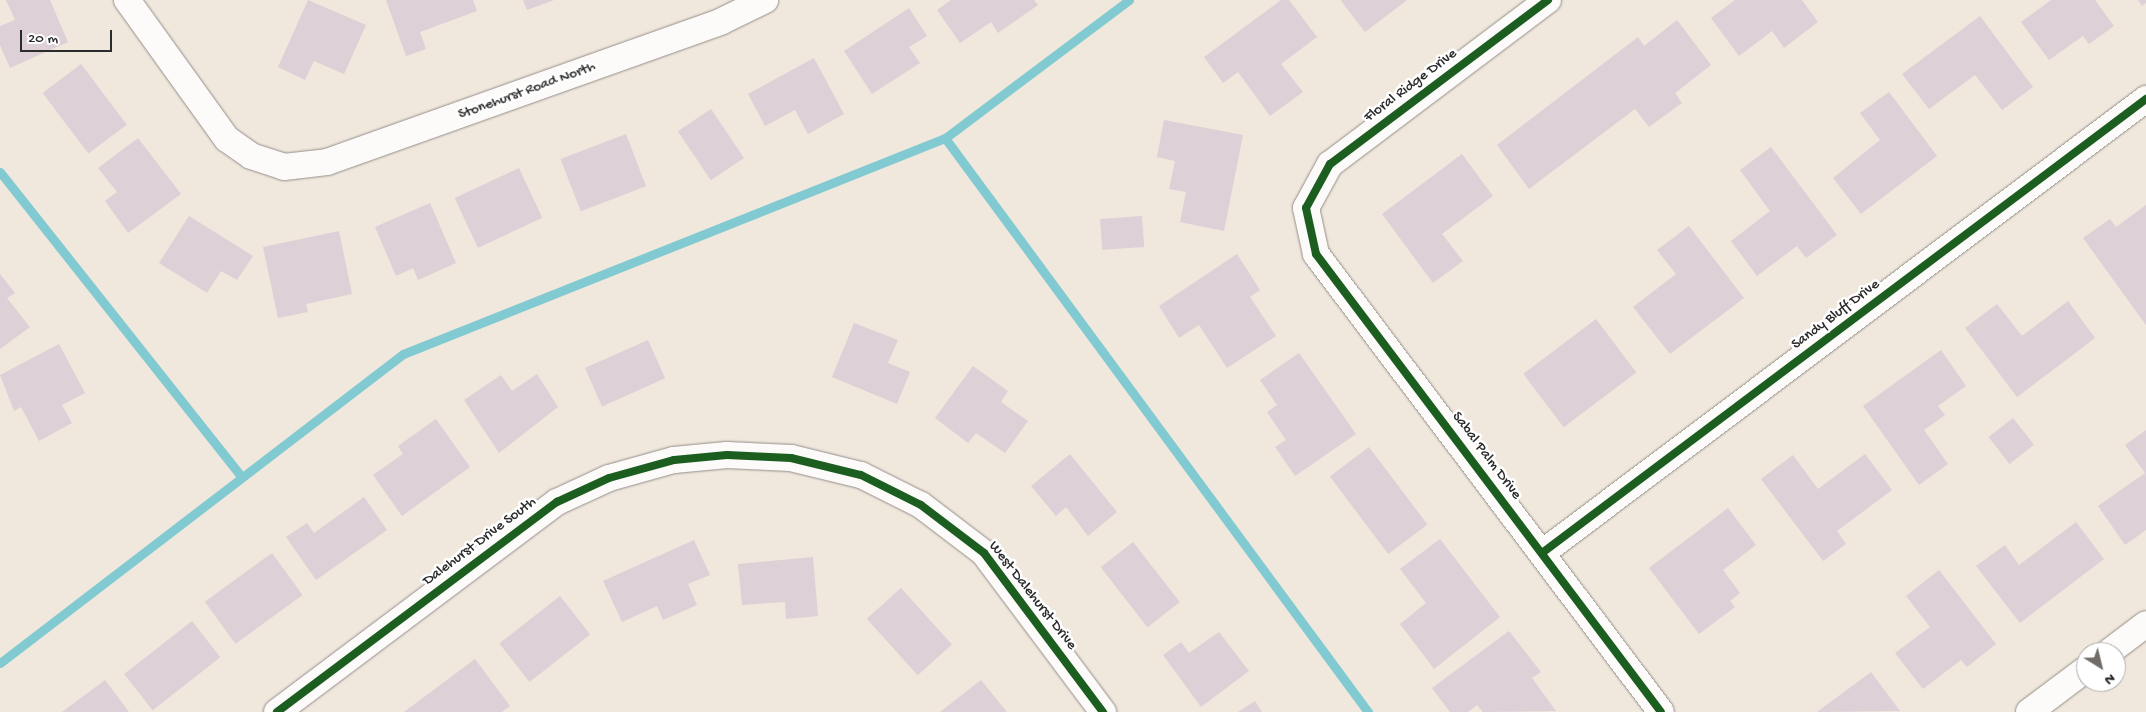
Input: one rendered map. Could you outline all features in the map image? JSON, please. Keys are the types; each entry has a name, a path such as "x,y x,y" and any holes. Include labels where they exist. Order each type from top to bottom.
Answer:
{"street":[{"name":"Stonehurst Road North","path":"127,0 227,139 251,156 284,167 327,162 722,22 765,0"},
{"name":"Floral Ridge Drive","path":"1306,208 1330,164 1548,0"},
{"name":"Sandy Bluff Drive","path":"1542,553 2146,98"},
{"name":"Sabal Palm Drive","path":"1306,208 1316,254 1661,712"},
{"name":"Dalehurst Drive South","path":"277,712 557,502 609,478 674,460 727,454"},
{"name":"West Dalehurst Drive","path":"727,454 791,458 861,475 922,505 984,553 1102,712"},
{"path":"2122,642 2146,624"},
{"path":"2029,712 2076,677"}],"building":[{"path":"6,0 50,0 68,42 10,68 0,45 0,26 15,20"},
{"path":"308,0 366,25 344,74 314,61 305,80 278,67"},
{"path":"386,0 473,0 477,11 420,32 426,49 406,56"},
{"path":"523,0 554,0 527,10"},
{"path":"951,0 1034,0 1038,5 998,33 991,22 960,43 937,10"},
{"path":"1281,0 1289,0 1317,37 1281,64 1303,92 1270,116 1238,72 1223,83 1204,57"},
{"path":"1342,0 1407,0 1365,32 1341,1"},
{"path":"1735,0 1802,0 1818,22 1784,48 1772,31 1739,56 1711,18"},
{"path":"2051,0 2095,0 2114,26 2089,44 2083,36 2049,60 2021,22"},
{"path":"2138,0 2146,0 2146,3 2142,6"},
{"path":"909,8 927,36 909,47 920,63 872,94 844,51"},
{"path":"1980,16 2033,87 2002,110 1975,75 1929,109 1902,74"},
{"path":"1677,20 1711,65 1675,93 1682,103 1649,127 1635,109 1529,189 1497,145 1638,37 1644,46"},
{"path":"814,58 844,114 808,134 795,110 765,126 748,94"},
{"path":"81,64 127,125 88,154 43,93"},
{"path":"1889,92 1937,156 1861,214 1833,178 1880,140 1860,113"},
{"path":"711,109 744,158 711,180 678,131"},
{"path":"1164,120 1243,135 1224,231 1180,222 1186,192 1169,189 1175,161 1157,157"},
{"path":"626,134 646,186 581,211 561,159"},
{"path":"138,138 181,194 128,233 105,201 117,192 98,168"},
{"path":"1771,147 1837,235 1806,258 1797,246 1757,276 1731,241 1770,211 1740,170"},
{"path":"1462,154 1493,196 1442,234 1463,261 1433,283 1382,214"},
{"path":"519,168 542,218 478,248 455,198"},
{"path":"430,203 456,263 418,280 413,268 396,276 375,227"},
{"path":"2146,205 2146,325 2083,238 2110,219 2116,227"},
{"path":"189,216 253,256 237,280 221,271 207,293 159,263"},
{"path":"1142,216 1144,247 1102,250 1100,219"},
{"path":"1689,226 1744,298 1670,354 1633,307 1676,274 1657,250"},
{"path":"339,231 352,294 306,304 308,312 278,318 263,247"},
{"path":"1237,254 1260,290 1250,297 1276,336 1227,368 1199,325 1179,338 1159,306"},
{"path":"0,274 15,293 7,298 30,327 0,349"},
{"path":"2068,301 2095,338 2017,397 1965,328 1997,304 2022,336"},
{"path":"1596,319 1636,373 1564,427 1523,374"},
{"path":"854,323 898,340 888,363 910,372 897,404 832,377"},
{"path":"648,340 665,378 602,406 585,368"},
{"path":"59,344 85,393 62,405 72,423 39,441 21,407 14,411 0,375"},
{"path":"1941,350 1966,386 1938,406 1945,415 1924,430 1948,464 1919,485 1863,406"},
{"path":"1299,353 1356,434 1295,476 1275,447 1286,440 1267,412 1277,405 1260,380"},
{"path":"973,366 1008,391 1001,402 1028,421 1005,453 976,433 968,443 935,418"},
{"path":"537,374 558,407 499,453 464,400 501,375 512,391"},
{"path":"2013,418 2034,445 2010,464 1989,437"},
{"path":"436,419 470,467 402,516 373,475 403,454 398,446"},
{"path":"2146,430 2146,530 2125,545 2098,506 2145,473 2125,445"},
{"path":"1369,447 1427,524 1388,554 1330,476"},
{"path":"1070,454 1117,512 1088,536 1066,507 1056,516 1031,486"},
{"path":"1865,454 1892,490 1837,531 1846,544 1823,561 1761,479 1793,455 1818,489"},
{"path":"364,497 387,530 316,580 286,537 307,523 314,533"},
{"path":"1728,508 1756,545 1723,570 1740,593 1730,601 1735,607 1699,634 1649,568"},
{"path":"2076,522 2104,559 2020,623 1976,566 2005,545 2019,565"},
{"path":"1440,539 1500,617 1434,669 1400,624 1426,603 1400,569"},
{"path":"694,540 710,575 688,584 697,605 663,620 657,606 622,622 603,581"},
{"path":"1133,542 1180,602 1147,627 1101,567"},
{"path":"272,553 303,595 235,644 205,602"},
{"path":"813,557 818,616 786,619 785,602 742,605 738,564"},
{"path":"1939,570 1996,644 1967,667 1961,660 1923,689 1895,653 1930,627 1906,596"},
{"path":"901,588 952,644 918,675 867,619"},
{"path":"560,596 590,635 529,682 499,643"},
{"path":"192,621 220,657 153,710 124,674"},
{"path":"1509,631 1541,672 1532,678 1556,711 1483,712 1477,705 1468,712 1450,712 1432,688"},
{"path":"1219,632 1249,671 1201,707 1163,655 1181,642 1189,653"},
{"path":"475,659 510,706 502,712 404,712"},
{"path":"1871,672 1900,711 1817,712"},
{"path":"105,680 129,712 62,712"},
{"path":"981,680 1007,712 940,712"},
{"path":"1255,701 1262,712 1238,712"}],"waterway":[{"path":"1129,0 945,138 1368,712"},
{"path":"0,663 403,354 945,138"},
{"path":"0,172 242,477"}],"cycle path":[{"path":"1548,0 1330,164 1306,208 1316,254 1661,712"},
{"path":"1542,553 2146,99"},
{"path":"277,712 557,502 609,478 674,460 727,455 791,458 861,475 921,505 984,553 1103,712"}]}
